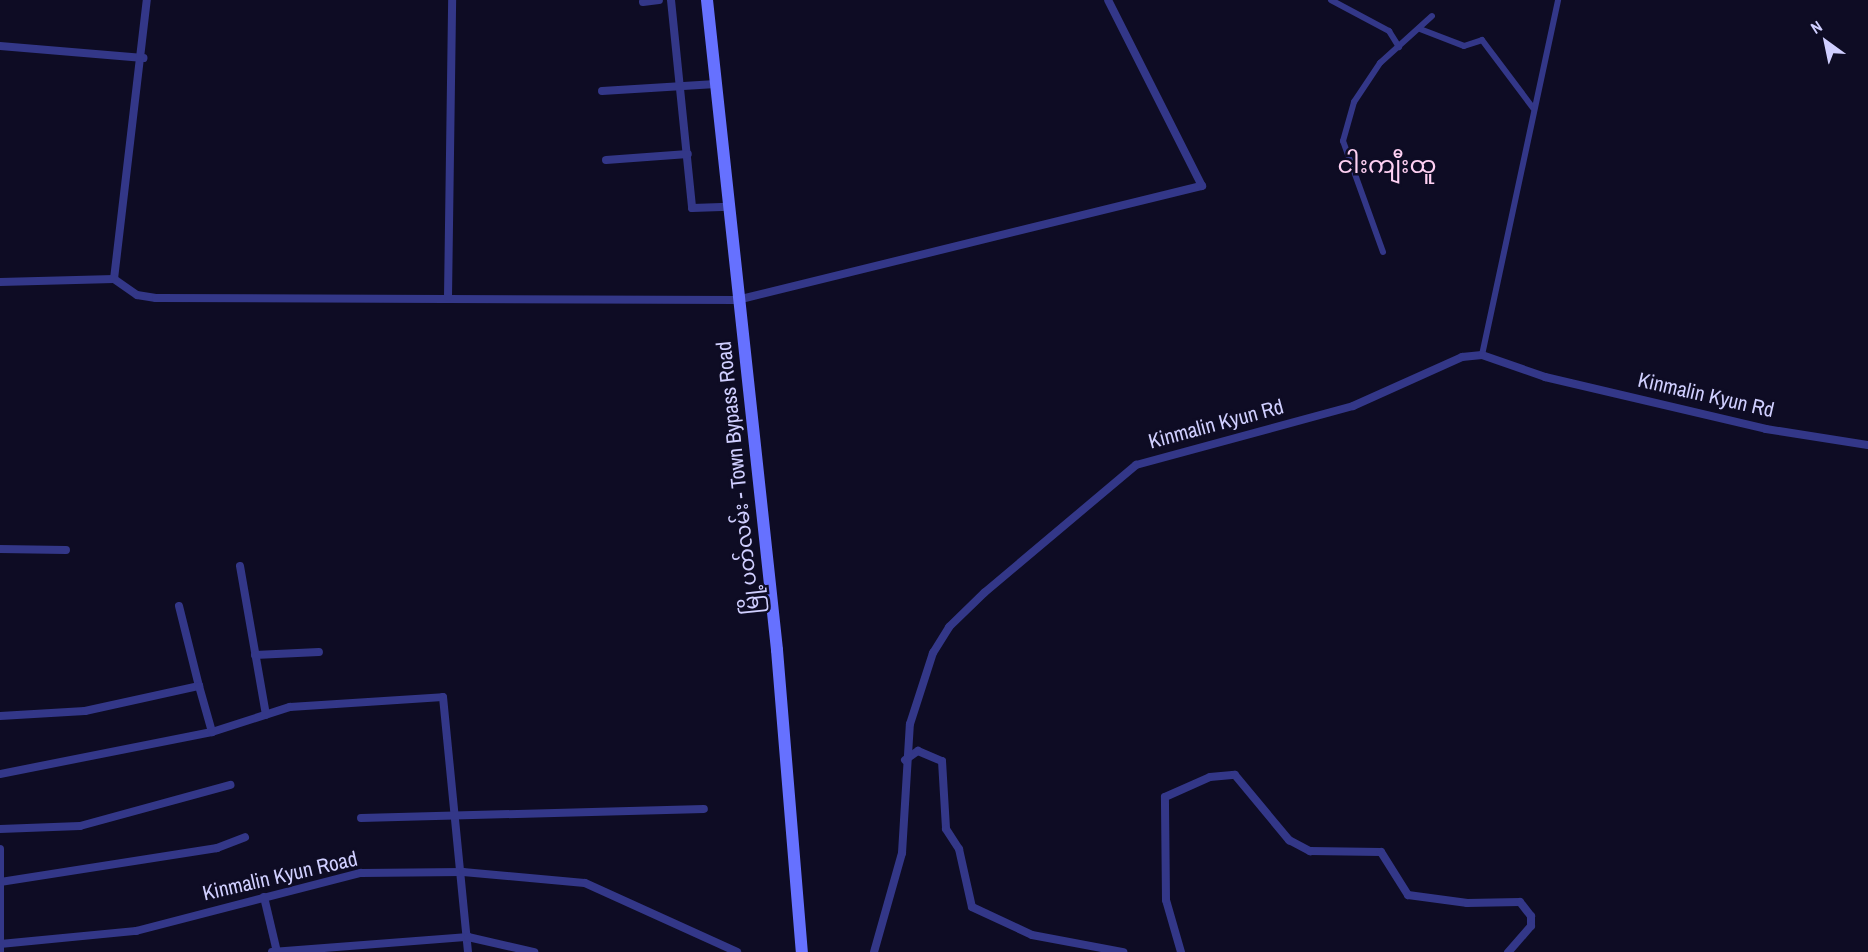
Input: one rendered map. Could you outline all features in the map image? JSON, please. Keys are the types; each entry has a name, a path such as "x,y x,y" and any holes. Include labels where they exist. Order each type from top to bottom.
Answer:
{"main road":[{"name":"မြို့ပတ်လမ်း - Town Bypass Road","path":"707,0 737,300 777,650 802,952"}],"street":[{"path":"114,279 143,58 147,0"},
{"path":"448,297 452,0"},
{"path":"643,2 659,0"},
{"path":"671,0 692,208 729,207"},
{"path":"0,282 114,279 137,295 156,298 448,297 737,300 1202,186 1108,0"},
{"path":"1331,0 1389,31 1399,47"},
{"path":"1482,355 1533,108 1558,0"},
{"path":"1383,252 1343,141 1354,102 1380,63 1432,16"},
{"path":"1420,29 1464,46 1482,40 1533,108"},
{"path":"0,45 143,58"},
{"path":"602,92 716,84"},
{"path":"606,160 688,154"},
{"name":"Kinmalin Kyun Rd","path":"874,952 902,854 910,724 933,653 949,627 1118,475 1169,453 1353,406 1462,357 1482,355 1545,377 1766,429 1868,445"},
{"path":"0,549 66,550"},
{"path":"240,566 266,715"},
{"path":"179,606 213,732"},
{"path":"255,655 319,652"},
{"path":"0,716 85,711 199,686"},
{"path":"0,774 213,732 290,707 443,697 452,815 463,872 468,952"},
{"path":"906,760 918,751 942,761 946,829 959,849 972,907 1032,935 1123,952"},
{"path":"1181,952 1166,900 1166,797 1210,777 1235,776 1289,840 1310,851 1381,852 1408,894 1467,903 1520,902 1531,916 1531,926 1509,952"},
{"path":"0,829 80,826 230,785"},
{"path":"361,818 704,809"},
{"path":"2,882 217,848 244,837"},
{"path":"0,849 2,882 0,952"},
{"name":"Kinmalin Kyun Road","path":"0,944 136,931 361,873 463,872 585,883 737,952"},
{"path":"264,897 275,952 468,937 534,952"}],"district":[{"name":"ငါးကျီးထူ","path":"1387,165"}]}
